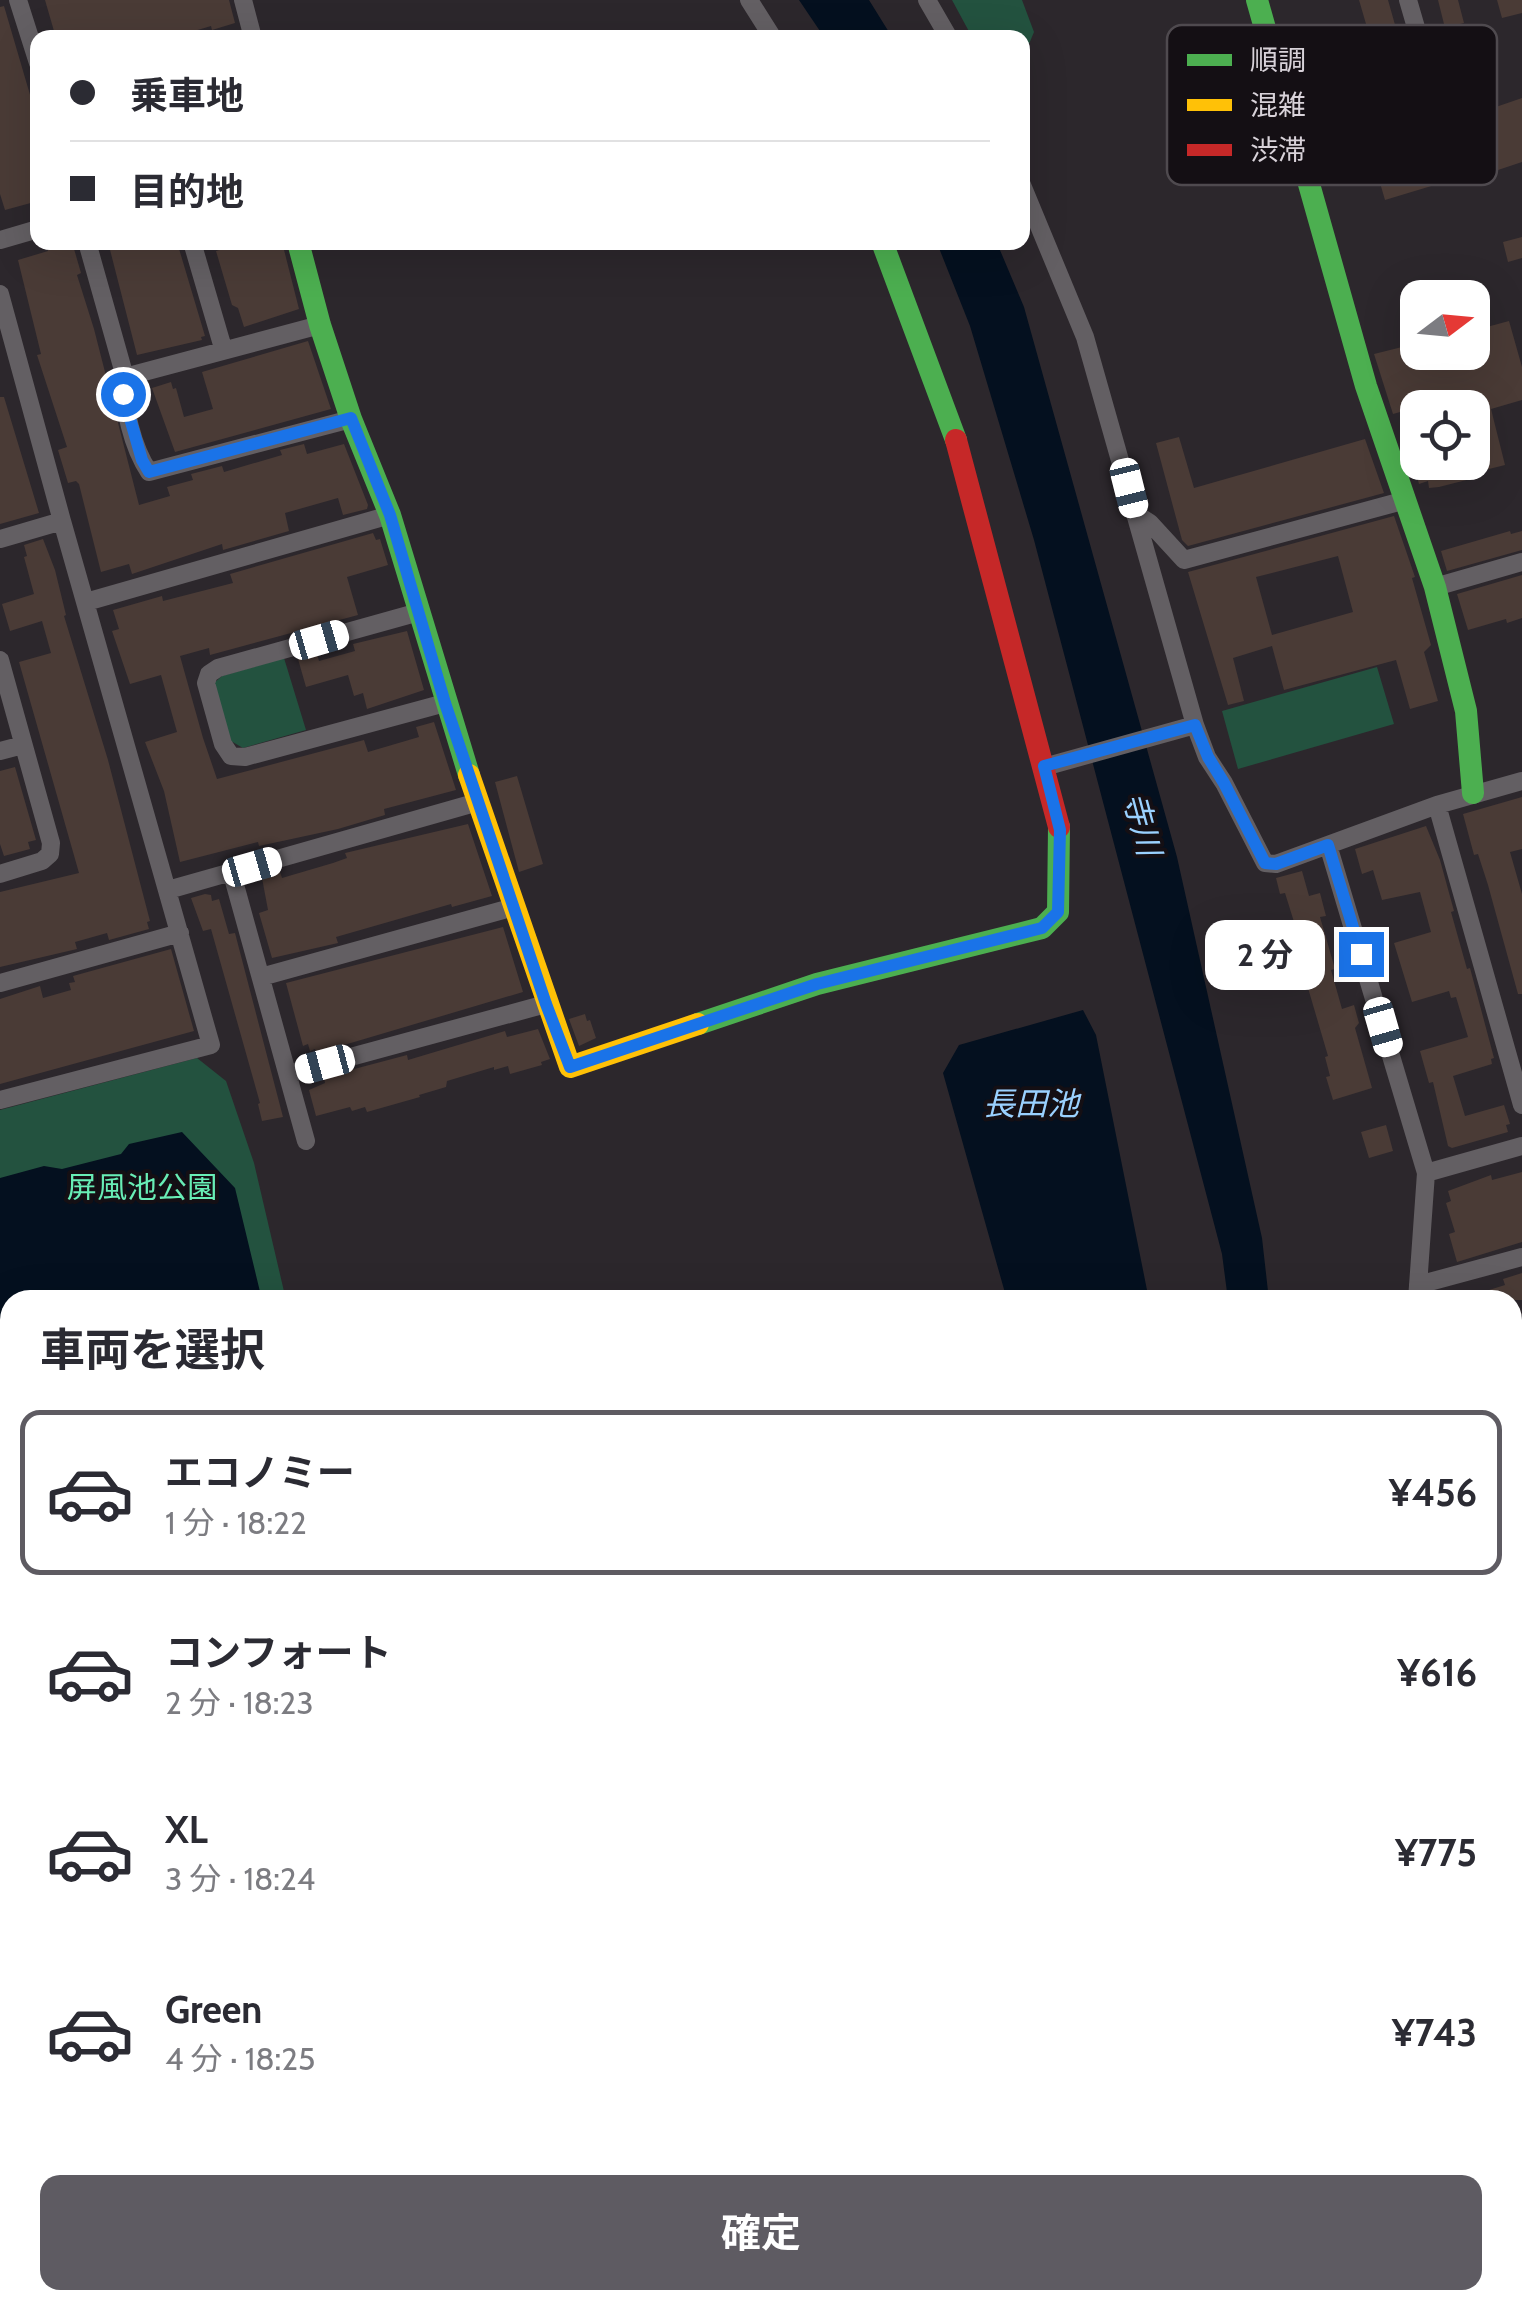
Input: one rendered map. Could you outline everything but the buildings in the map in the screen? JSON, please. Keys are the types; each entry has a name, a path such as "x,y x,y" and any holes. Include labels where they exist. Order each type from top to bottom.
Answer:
{"main road":[{"path":"1257,0 1264,25"},
{"path":"1309,185 1366,386 1435,587 1466,711 1473,793"},
{"path":"300,250 320,325 351,418 390,515 445,703 570,1067 817,984 1042,928 1058,912 1060,830 1051,765 951,422 885,250"}],"street":[{"path":"18,0 30,38"},
{"path":"242,0 251,30"},
{"path":"749,0 768,30"},
{"path":"927,0 944,30"},
{"path":"1408,0 1415,25"},
{"path":"1030,205 1085,337 1136,514 1190,726 1265,863 1276,864 1437,805 1522,781"},
{"path":"0,240 30,231"},
{"path":"89,250 125,377 123,394 149,472 351,418"},
{"path":"194,250 223,348"},
{"path":"0,294 212,1045 0,1100"},
{"path":"125,377 320,325"},
{"path":"1136,514 1150,523 1184,560 1406,500"},
{"path":"86,602 390,515"},
{"path":"0,539 62,522"},
{"path":"1435,587 1522,562"},
{"path":"419,612 218,668 209,674 206,683 223,744 232,756 245,757 445,703"},
{"path":"0,660 51,843 50,854 42,861 0,874"},
{"path":"1051,765 1190,726"},
{"path":"0,751 23,745"},
{"path":"168,890 478,802"},
{"path":"1437,805 1522,1105"},
{"path":"1328,845 1426,1173 1417,1290"},
{"path":"232,874 306,1141"},
{"path":"261,977 514,906"},
{"path":"0,984 180,933"},
{"path":"288,1074 546,1004"},
{"path":"1426,1173 1522,1146"},
{"path":"1423,1290 1522,1258"}],"green space":[{"path":"952,0 1022,0 1034,32 1030,42 1030,30 968,30"},
{"path":"284,658 306,730 243,748 231,741 214,683 222,676"},
{"path":"1377,667 1394,724 1238,769 1222,711"},
{"name":"屏風池公園","path":"197,1058 226,1081 254,1163 284,1290 0,1290 0,1110"}],"water":[{"path":"799,0 869,0 888,30 819,30"},
{"name":"寺川","path":"940,250 1000,250 1024,307 1177,857 1262,1238 1268,1290 1227,1290 1222,1254 1034,540 970,326"},
{"name":"長田池","path":"1083,1010 1096,1035 1147,1290 1004,1290 943,1073 959,1045"},
{"path":"182,1132 235,1188 260,1290 0,1290 0,1178 44,1166 62,1169 121,1154 129,1144"}],"traffic: fast":[{"path":"1257,0 1264,25"},
{"path":"1309,185 1366,386 1435,587 1466,711 1473,793"},
{"path":"300,250 351,419 390,515 469,775"},
{"path":"885,250 956,440"},
{"path":"698,1024 817,984 1042,928 1058,912 1059,827"}],"traffic: slow":[{"path":"469,775 570,1067 698,1024"}],"traffic: jam":[{"path":"956,440 1059,827"}],"route":[{"path":"123,394 149,472 351,418 390,515 445,703 570,1067 817,984 1042,928 1058,912 1060,830 1044,766 1195,725 1265,863 1276,864 1328,845 1361,954"}]}
